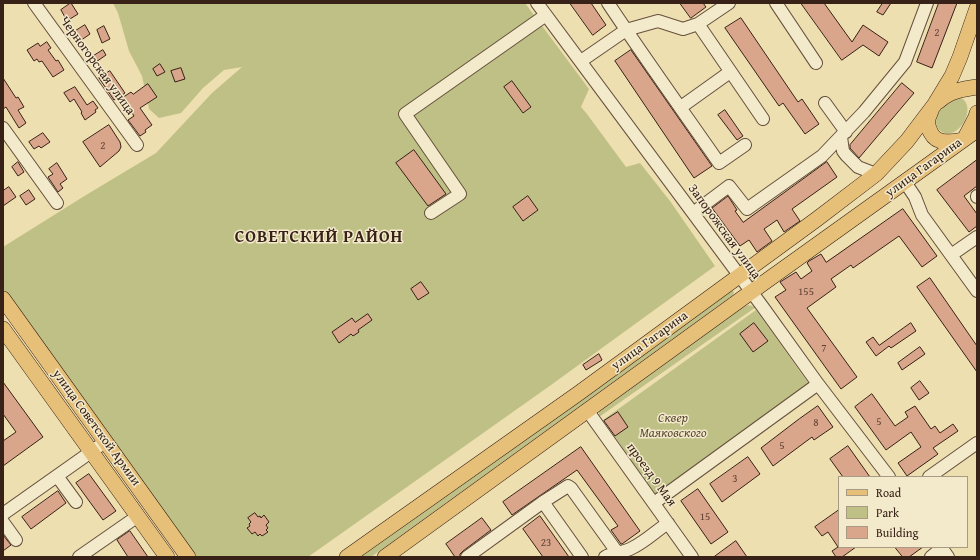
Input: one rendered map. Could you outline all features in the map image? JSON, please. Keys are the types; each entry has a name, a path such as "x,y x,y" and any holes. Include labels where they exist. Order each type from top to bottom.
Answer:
{"main road":[{"path":"977,8 960,58 927,122 929,130 939,141 951,142 964,139 977,113"},
{"path":"933,108 944,96 956,91 977,87"},
{"name":"улица Гагарина","path":"347,557 579,393 876,174 907,141 933,108"},
{"name":"улица Гагарина","path":"385,557 977,130"},
{"name":"улица Советской Армии","path":"3,299 188,557"},
{"name":"улица Советской Армии","path":"6,339 92,452 167,557"}],"street":[{"name":"Черногорская улица","path":"34,3 137,145"},
{"name":"Запорожская улица","path":"537,3 887,476"},
{"path":"608,3 719,163 746,145"},
{"path":"581,61 626,30 658,21 683,29 698,24 729,3"},
{"path":"776,3 816,63"},
{"path":"693,213 730,186 747,209 822,156 864,112 905,62 927,3"},
{"path":"431,213 460,194 405,114 546,15"},
{"path":"698,24 763,119"},
{"path":"681,107 730,72"},
{"path":"825,103 843,134 842,151 858,167 876,174"},
{"path":"3,128 58,203"},
{"path":"905,182 915,197 922,215 977,291"},
{"path":"951,255 977,237"},
{"path":"654,503 818,384"},
{"name":"проезд 9 Мая","path":"587,410 692,557"},
{"path":"3,514 105,442"},
{"path":"930,476 977,443"},
{"path":"57,476 76,502"},
{"path":"467,557 543,502 568,486 571,488 617,552"},
{"path":"543,502 582,557"},
{"path":"79,557 138,516"},
{"path":"3,522 16,540"},
{"path":"605,557 630,549 668,523"},
{"path":"930,557 944,551"}],"green space":[{"path":"113,3 525,3 589,89 581,107 626,167 640,163 670,201 715,266 551,385 308,557 195,557 121,451 3,289 3,247 156,153 212,93 242,67 224,70 203,88 181,113 159,118 149,109 142,76 129,51 118,13"},
{"path":"958,96 964,100 967,106 965,120 956,131 950,134 944,133 939,130 937,126 937,116 942,107 950,99"},
{"path":"731,289 734,292 733,295 371,557 359,557"},
{"path":"748,305 756,307 599,417 599,411 741,308"},
{"name":"Сквер Маяковского","path":"756,310 809,384 657,497 603,420"}],"building":[{"path":"71,3 78,14 70,19 69,17 66,19 61,10"},
{"path":"570,3 591,3 606,25 593,35"},
{"path":"680,3 703,3 706,7 691,18"},
{"path":"801,3 824,3 852,42 863,25 888,42 879,56 863,45 842,60"},
{"path":"883,3 891,3 883,15 877,12"},
{"path":"939,3 957,3 932,68 917,62"},
{"path":"741,18 798,102 802,99 819,124 805,134 783,103 779,106 725,28"},
{"path":"85,25 90,34 80,41 74,32"},
{"path":"104,26 110,39 102,43 97,30"},
{"path":"47,42 51,48 48,50 56,61 58,60 64,70 53,77 42,61 39,62 37,59 34,61 27,50 38,43 40,46"},
{"path":"103,50 106,55 96,62 92,57"},
{"path":"631,50 712,166 694,178 615,61"},
{"path":"160,64 165,72 157,76 153,69"},
{"path":"181,68 185,79 175,82 171,71"},
{"path":"110,71 125,93 114,100 99,78"},
{"path":"3,78 16,98 18,97 24,107 18,110 26,123 19,128 6,107 3,109"},
{"path":"512,81 531,107 523,113 504,87"},
{"path":"902,83 914,93 859,158 850,148 850,145"},
{"path":"148,84 157,97 140,108 152,125 140,136 128,120 134,116 122,98 131,92 133,94"},
{"path":"75,87 87,105 93,101 98,108 95,110 96,112 85,120 74,99 70,102 64,93"},
{"path":"725,110 743,136 737,140 718,115"},
{"path":"109,125 120,142 121,147 119,151 100,167 83,142"},
{"path":"43,133 50,142 41,148 39,146 34,149 29,142"},
{"path":"414,150 446,194 428,206 396,163"},
{"path":"977,160 977,186 964,196 977,214 977,226 969,232 937,190"},
{"path":"18,162 24,172 18,176 12,167"},
{"path":"827,162 837,177 792,209 800,221 784,232 777,220 764,229 772,241 757,252 749,240 740,246 712,208 728,196 737,210 735,211 743,222"},
{"path":"57,163 67,179 60,184 63,188 58,192 48,177 53,174 49,169"},
{"path":"9,187 16,197 3,206 3,191"},
{"path":"29,190 35,199 26,205 20,196"},
{"path":"528,196 538,210 523,221 513,207"},
{"path":"903,209 937,256 922,267 899,236 853,268 851,265 831,279 836,287 807,308 857,377 841,389 775,297 786,290 780,282 796,272 801,279 812,271 807,263 809,261 821,254 826,262"},
{"path":"930,278 977,346 977,372 917,287"},
{"path":"421,282 429,293 418,300 411,289"},
{"path":"368,314 372,320 358,330 359,332 353,336 351,334 339,343 332,332 352,318 355,322"},
{"path":"754,323 768,341 753,352 740,334"},
{"path":"911,323 916,331 891,348 889,346 876,356 866,342 873,337 879,345"},
{"path":"920,347 925,354 902,370 898,363"},
{"path":"599,354 602,360 586,370 583,365"},
{"path":"920,381 929,393 919,400 911,388"},
{"path":"3,382 43,437 3,466 3,441 16,432 3,414"},
{"path":"872,394 895,426 908,417 905,412 915,406 931,429 935,426 940,433 953,424 958,431 933,448 938,454 907,476 898,463 921,447 911,432 886,450 855,407"},
{"path":"818,406 833,427 814,440 812,437 773,466 761,448"},
{"path":"618,412 628,427 615,436 604,421"},
{"path":"848,446 869,476 842,476 830,459"},
{"path":"581,447 640,531 622,544 611,530 618,526 577,470 512,515 503,502"},
{"path":"748,457 760,474 722,502 710,484"},
{"path":"89,474 116,511 103,520 76,483"},
{"path":"698,489 728,532 711,544 681,501"},
{"path":"58,491 66,503 31,529 22,517"},
{"path":"838,511 838,547 828,532 822,536 815,527"},
{"path":"255,513 261,518 264,515 269,522 266,525 268,528 266,530 268,532 262,536 260,534 258,536 255,532 252,534 247,528 250,526 249,524 251,522 248,518"},
{"path":"540,516 569,557 543,557 523,529"},
{"path":"482,518 491,530 463,551 460,554 460,557 455,557 446,544"},
{"path":"130,531 148,557 128,557 117,540"},
{"path":"3,535 11,545 3,551"},
{"path":"736,541 747,557 714,557"},
{"path":"838,547 855,548 842,557 836,557 832,551"},
{"path":"896,548 922,548 909,557 903,557"}],"district":[{"name":"СОВЕТСКИЙ РАЙОН","path":"319,238"}]}
